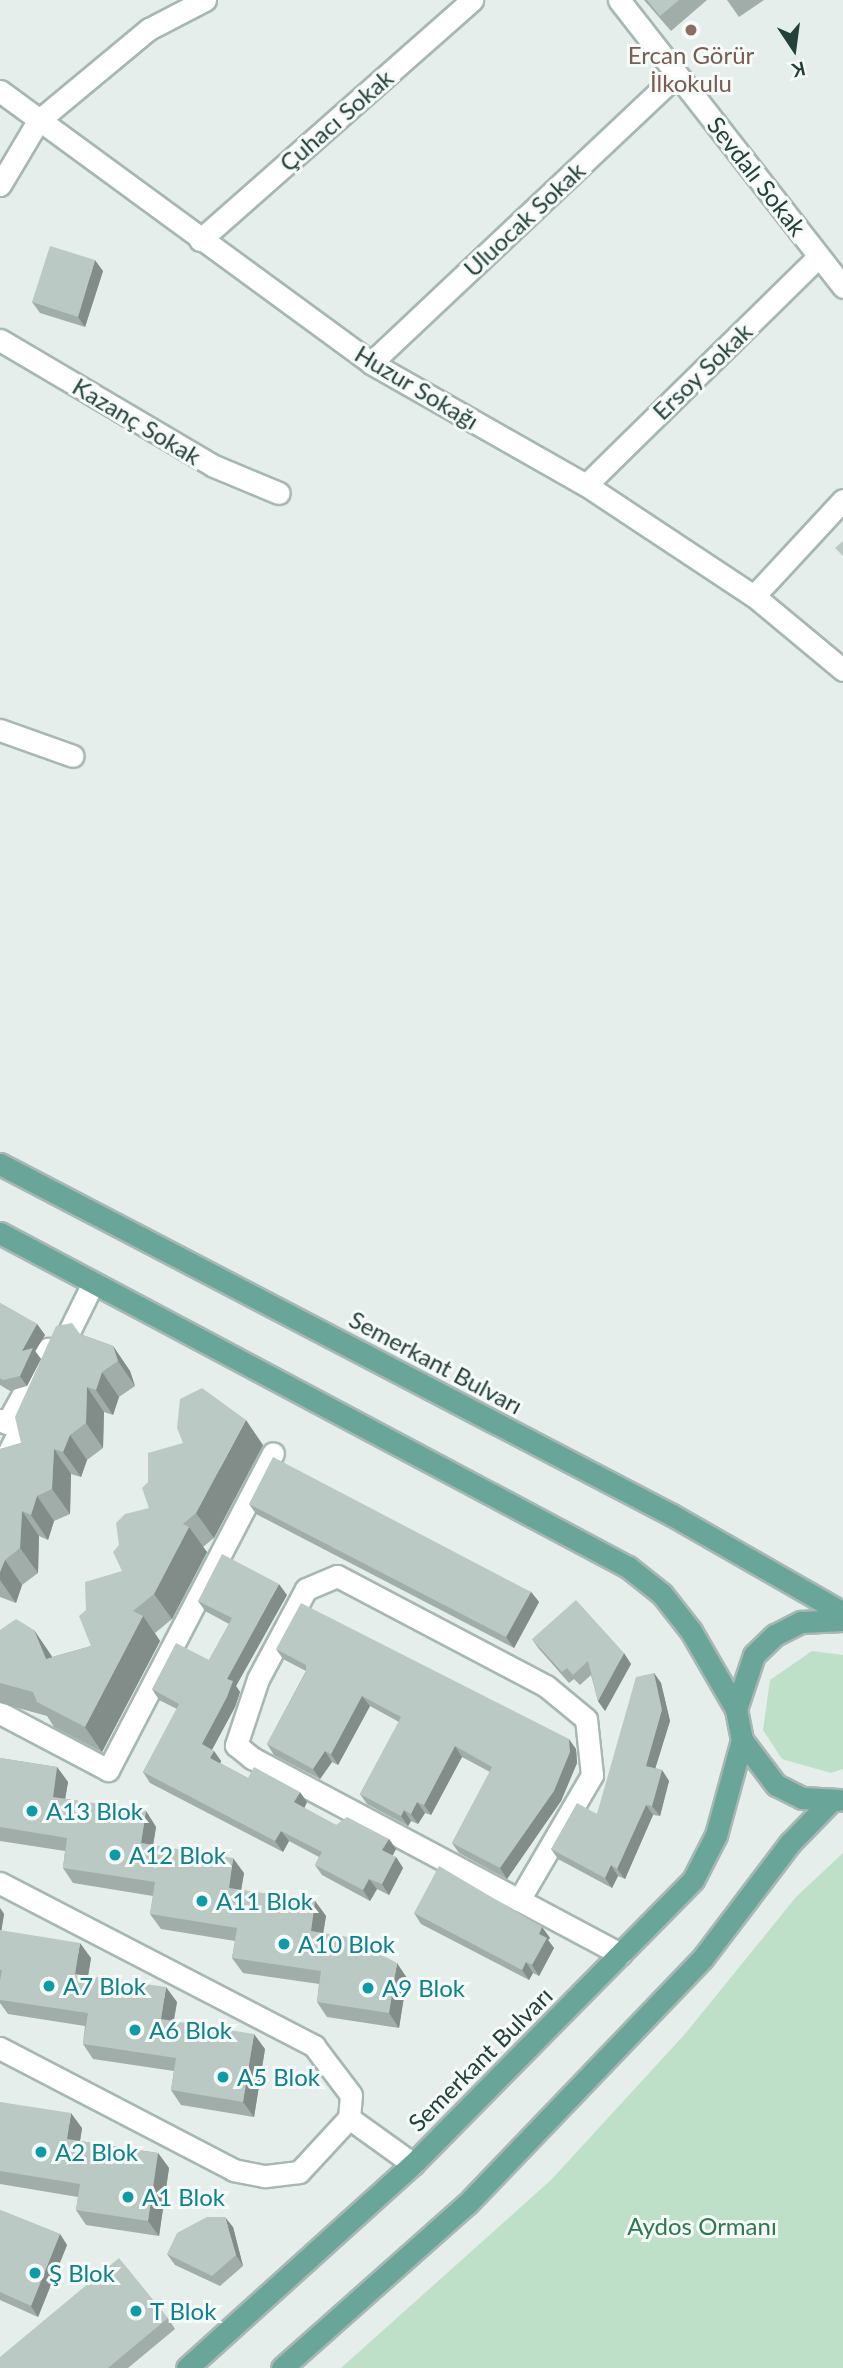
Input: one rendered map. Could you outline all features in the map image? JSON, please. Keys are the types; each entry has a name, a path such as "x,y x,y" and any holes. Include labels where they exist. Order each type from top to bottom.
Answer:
{"main road":[{"name":"Semerkant Bulvarı","path":"0,1164 672,1515 843,1613"},
{"path":"0,1233 628,1567 662,1594 691,1631 736,1709 741,1740 776,1785 837,1800"},
{"path":"736,1709 754,1655 775,1635 802,1622 843,1620"},
{"name":"Semerkant Bulvarı","path":"187,2368 413,2164 693,1881 716,1835 741,1740"},
{"path":"282,2368 467,2204 702,1959 790,1843 837,1800"}],"street":[{"path":"0,185 38,121 149,29 205,0"},
{"name":"Çuhacı Sokak","path":"200,240 472,0"},
{"name":"Sevdalı Sokak","path":"618,0 843,287"},
{"name":"Uluocak Sokak","path":"371,363 677,75"},
{"name":"Huzur Sokağı","path":"0,91 371,363 586,485 754,596 838,657"},
{"name":"Ersoy Sokak","path":"586,485 818,257"},
{"name":"Kazanç Sokak","path":"0,340 214,467 279,493"},
{"path":"754,596 843,500"},
{"path":"0,730 73,756"},
{"path":"0,1420 7,1423 90,1281"},
{"path":"0,1470 90,1281"},
{"path":"0,1713 108,1770 274,1453"},
{"path":"519,1900 592,1775 586,1719 546,1686 337,1576 306,1589 258,1679 236,1745 519,1900 620,1954"},
{"path":"0,1882 314,2046 351,2095 349,2118 299,2172 254,2174 234,2170 0,2048"},
{"path":"349,2118 413,2164"}],"green space":[{"path":"812,1651 843,1655 843,1769 831,1773 782,1759 763,1730 770,1680"},
{"name":"Aydos Ormanı","path":"843,1853 843,2368 341,2368 551,2180 685,2034 796,1897"}],"building":[{"path":"647,0 679,0 660,16"},
{"path":"50,246 95,260 78,317 32,302"},
{"path":"843,541 843,556 835,548"},
{"path":"0,1303 37,1324 22,1351 33,1348 20,1376 3,1380 0,1378"},
{"path":"72,1323 80,1334 113,1346 118,1361 102,1372 96,1390 87,1387 86,1423 70,1435 63,1452 54,1449 52,1489 37,1496 31,1515 22,1511 20,1548 5,1560 0,1572 0,1449 21,1443 15,1417 56,1326"},
{"path":"202,1388 246,1420 196,1513 183,1524 189,1527 154,1594 133,1611 143,1616 85,1727 37,1702 33,1692 0,1683 0,1630 16,1619 34,1630 46,1659 91,1646 79,1616 86,1610 85,1582 122,1571 113,1552 119,1545 116,1523 125,1514 149,1508 142,1488 148,1482 148,1453 183,1443 177,1428 180,1399"},
{"path":"273,1457 531,1592 506,1637 249,1504"},
{"path":"222,1554 279,1584 227,1679 233,1681 227,1697 202,1744 214,1751 210,1758 248,1778 254,1767 300,1792 294,1802 336,1825 347,1817 389,1839 382,1850 396,1857 382,1884 369,1879 363,1890 315,1865 322,1852 281,1831 275,1841 143,1772 179,1704 152,1689 176,1643 209,1660 232,1618 198,1601"},
{"path":"576,1600 624,1653 598,1701 588,1661 573,1675 567,1668 562,1672 532,1639"},
{"path":"301,1603 569,1739 570,1752 554,1791 500,1868 452,1843 492,1767 455,1746 424,1805 417,1802 411,1814 404,1810 401,1816 360,1794 401,1717 362,1696 331,1754 325,1751 313,1769 267,1744 306,1672 306,1665 276,1649"},
{"path":"654,1673 662,1710 646,1766 662,1770 652,1806 646,1805 617,1869 611,1865 605,1878 551,1849 577,1803 597,1814 636,1677"},
{"path":"0,1758 57,1767 53,1797 146,1811 141,1843 233,1858 229,1888 315,1901 311,1931 348,1937 397,1963 389,2013 317,2002 321,1971 232,1958 237,1928 150,1914 155,1882 63,1868 67,1838 0,1827"},
{"path":"439,1866 542,1927 539,1934 547,1938 532,1965 526,1962 522,1970 414,1913"},
{"path":"0,1930 80,1943 75,1974 166,1987 161,2019 254,2034 243,2102 171,2090 176,2058 83,2044 88,2013 0,2000"},
{"path":"0,2102 71,2113 67,2139 158,2153 148,2221 76,2210 80,2184 0,2171"},
{"path":"0,2210 60,2234 31,2306 0,2292"},
{"path":"207,2217 225,2217 236,2255 212,2276 167,2254 177,2233"},
{"path":"119,2258 168,2318 108,2368 0,2368 0,2357"}],"place":[{"name":"Ercan Görür İlkokulu","path":"691,30"},
{"name":"A13 Blok","path":"32,1811"},
{"name":"A12 Blok","path":"115,1855"},
{"name":"A11 Blok","path":"202,1901"},
{"name":"A10 Blok","path":"284,1944"},
{"name":"A7 Blok","path":"49,1986"},
{"name":"A9 Blok","path":"368,1988"},
{"name":"A6 Blok","path":"135,2030"},
{"name":"A5 Blok","path":"223,2077"},
{"name":"A2 Blok","path":"41,2152"},
{"name":"A1 Blok","path":"128,2197"},
{"name":"Ş Blok","path":"35,2273"},
{"name":"T Blok","path":"136,2311"}]}
